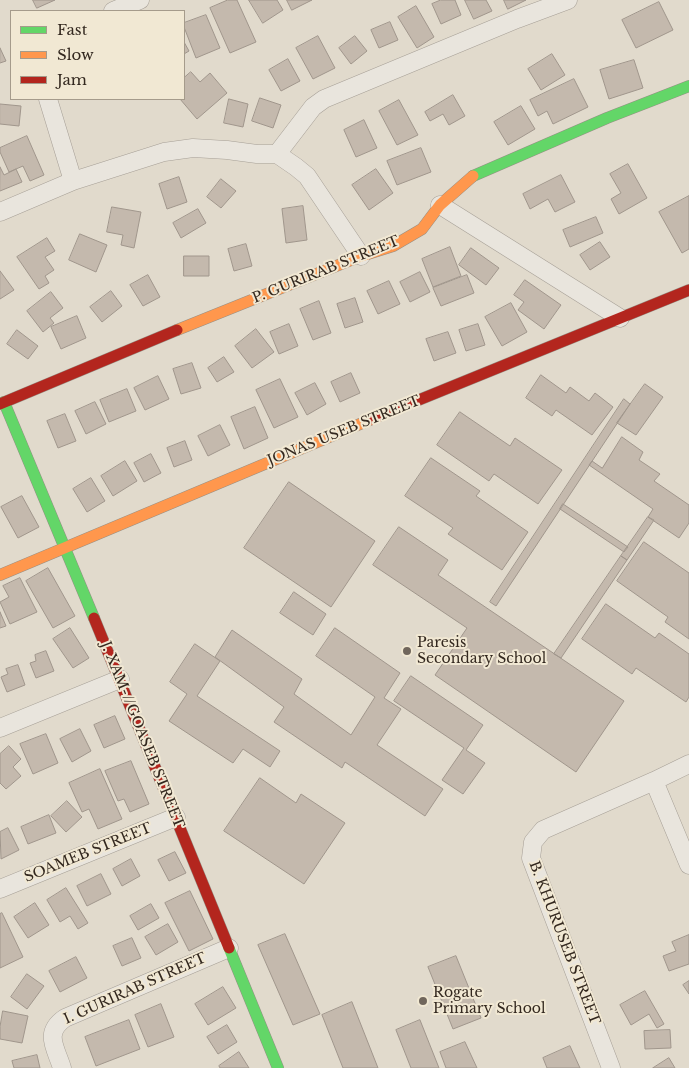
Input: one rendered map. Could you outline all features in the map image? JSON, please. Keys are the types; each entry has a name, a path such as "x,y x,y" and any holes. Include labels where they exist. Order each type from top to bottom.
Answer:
{"street":[{"path":"115,10 140,0"},
{"path":"276,154 313,107 324,99 517,19 568,0"},
{"name":"P. GURIRAB STREET","path":"2,403 361,256 393,246 422,229 440,205 473,176 607,118 689,86"},
{"path":"48,100 73,181"},
{"path":"0,212 73,181 164,152 193,148 276,154 308,176 361,256"},
{"path":"440,205 620,318"},
{"name":"JONAS USEB STREET","path":"0,575 332,435 689,290"},
{"name":"J. XAM-//GOASEB STREET","path":"2,403 66,548 278,1068"},
{"path":"0,728 120,679"},
{"name":"B. KHURUSEB STREET","path":"611,1068 531,858 533,842 543,830 689,764"},
{"path":"654,781 689,865"},
{"name":"SOAMEB STREET","path":"0,889 176,817"},
{"name":"I. GURIRAB STREET","path":"62,1068 52,1038 53,1031 64,1018 229,948"}],"building":[{"path":"33,0 55,0 37,8"},
{"path":"228,0 237,0 256,42 230,53 210,8"},
{"path":"249,0 277,0 283,10 263,23"},
{"path":"287,0 312,0 292,10"},
{"path":"441,0 455,0 461,15 441,24 432,4"},
{"path":"465,0 486,0 492,11 474,19"},
{"path":"504,0 526,0 508,9"},
{"path":"659,2 673,30 636,48 622,20"},
{"path":"416,6 434,37 417,48 398,17"},
{"path":"206,15 220,48 196,58 185,30 185,23"},
{"path":"390,22 398,40 379,48 371,30"},
{"path":"318,36 335,68 313,79 296,48"},
{"path":"355,36 367,51 351,64 339,48"},
{"path":"185,44 189,51 185,53"},
{"path":"0,48 6,61 0,63"},
{"path":"552,54 565,75 541,90 528,69"},
{"path":"288,59 300,81 281,91 269,70"},
{"path":"634,60 643,88 609,99 600,70"},
{"path":"191,72 200,82 210,73 227,93 197,119 181,100 185,100 185,77"},
{"path":"574,79 588,107 553,124 547,111 538,116 530,100"},
{"path":"453,95 465,116 449,125 443,114 430,121 425,112"},
{"path":"260,98 281,105 273,128 252,121"},
{"path":"229,99 248,104 243,127 224,123"},
{"path":"399,100 418,135 397,145 379,111"},
{"path":"0,104 21,106 19,126 0,124"},
{"path":"521,106 535,129 508,145 494,122"},
{"path":"364,120 377,148 356,157 344,130"},
{"path":"27,136 44,175 30,181 23,166 9,172 0,152 0,148"},
{"path":"421,148 431,172 397,185 387,161"},
{"path":"628,164 647,198 619,214 611,199 621,193 610,174"},
{"path":"0,167 4,175 16,169 22,182 0,191"},
{"path":"376,169 393,193 369,210 352,185"},
{"path":"561,175 575,202 555,212 548,199 530,209 523,194"},
{"path":"179,177 187,202 167,209 159,184"},
{"path":"221,179 236,191 221,208 207,197"},
{"path":"689,196 689,249 682,253 659,212"},
{"path":"303,206 307,240 286,243 282,209"},
{"path":"112,207 141,212 134,248 121,245 123,235 107,232"},
{"path":"198,209 206,223 181,238 173,223"},
{"path":"596,217 603,233 570,247 563,230"},
{"path":"80,234 107,245 96,272 69,260"},
{"path":"47,238 55,251 45,257 54,270 45,276 49,283 39,289 17,257"},
{"path":"600,242 610,257 590,270 580,255"},
{"path":"246,244 252,266 234,271 228,249"},
{"path":"450,247 461,276 433,287 422,259"},
{"path":"471,248 499,268 486,285 459,265"},
{"path":"184,256 209,256 209,276 184,276"},
{"path":"0,271 14,290 0,299"},
{"path":"420,272 430,292 410,302 400,282"},
{"path":"148,275 160,297 143,306 130,285"},
{"path":"467,275 474,293 441,306 433,288"},
{"path":"525,280 561,305 544,329 518,310 524,302 514,295"},
{"path":"389,281 400,304 378,314 367,291"},
{"path":"111,291 122,306 102,322 90,307"},
{"path":"51,292 63,308 50,318 54,323 43,332 27,311"},
{"path":"355,298 363,322 345,328 337,304"},
{"path":"319,301 331,333 313,340 300,309"},
{"path":"511,303 527,332 502,346 485,317"},
{"path":"77,316 86,338 61,349 51,327"},
{"path":"289,324 298,346 279,354 270,332"},
{"path":"478,324 485,345 466,351 459,330"},
{"path":"256,329 274,352 252,368 235,346"},
{"path":"17,330 38,346 28,359 7,344"},
{"path":"448,332 456,353 434,361 426,339"},
{"path":"224,357 234,372 217,382 208,368"},
{"path":"192,363 201,388 181,394 173,369"},
{"path":"351,373 360,393 340,402 331,382"},
{"path":"541,375 566,393 570,387 589,401 595,393 613,407 592,435 556,410 552,416 526,398"},
{"path":"158,376 169,399 145,410 134,388"},
{"path":"280,379 298,417 274,428 256,390"},
{"path":"315,383 326,404 307,415 295,393"},
{"path":"645,384 663,397 636,435 617,423"},
{"path":"127,389 136,411 109,422 100,400"},
{"path":"624,399 630,404 496,606 490,602"},
{"path":"95,402 106,424 86,434 75,411"},
{"path":"255,407 268,438 244,449 231,417"},
{"path":"460,412 510,446 515,438 562,470 538,504 494,474 489,481 437,445"},
{"path":"65,414 76,441 58,448 47,421"},
{"path":"220,425 230,445 208,456 198,436"},
{"path":"622,437 643,452 639,460 660,474 654,481 689,505 689,523 679,538 648,517 653,509 589,465 592,461 602,468"},
{"path":"185,441 192,460 174,467 167,448"},
{"path":"151,454 161,473 144,482 134,463"},
{"path":"431,458 480,491 476,496 528,532 502,570 448,534 453,528 405,496"},
{"path":"125,461 137,481 113,496 101,476"},
{"path":"91,478 105,501 87,512 73,489"},
{"path":"289,482 375,541 331,607 244,548"},
{"path":"22,496 39,527 18,538 1,507"},
{"path":"563,504 628,547 624,552 560,509"},
{"path":"648,517 654,520 627,560 621,556"},
{"path":"399,527 448,560 438,575 624,701 576,772 435,675 467,628 373,565"},
{"path":"644,542 689,573 689,639 665,622 668,617 617,581"},
{"path":"621,556 627,560 561,658 554,654"},
{"path":"48,568 75,616 53,628 26,581"},
{"path":"20,578 37,612 10,624 0,602 9,597 3,586"},
{"path":"294,592 326,614 313,635 280,613"},
{"path":"606,604 655,638 659,633 689,654 689,697 686,702 636,668 632,674 582,639"},
{"path":"0,612 6,626 0,628"},
{"path":"70,628 89,658 73,668 53,639"},
{"path":"335,628 400,673 384,698 401,709 377,745 443,789 425,816 345,762 342,768 274,722 284,707 215,657 232,630 302,679 294,694 351,735 375,697 316,656"},
{"path":"195,644 220,661 197,696 280,751 270,767 243,749 233,763 169,721 187,694 170,682"},
{"path":"46,651 54,671 36,678 30,663 36,661 35,655"},
{"path":"18,665 25,685 7,692 1,677 8,674 6,669"},
{"path":"411,676 483,725 466,750 485,763 463,794 442,780 464,748 394,701"},
{"path":"115,716 125,739 104,748 94,725"},
{"path":"80,729 91,751 72,762 60,739"},
{"path":"46,734 58,763 33,774 20,744"},
{"path":"9,746 21,759 13,767 21,776 6,789 0,783 0,754"},
{"path":"131,761 149,804 130,812 124,799 118,801 105,771"},
{"path":"100,769 122,819 98,829 89,809 82,812 69,783"},
{"path":"260,778 296,803 301,794 345,823 304,884 224,831"},
{"path":"67,801 82,817 66,832 51,816"},
{"path":"49,815 56,833 28,844 21,827"},
{"path":"8,828 19,850 1,859 0,832"},
{"path":"175,852 186,873 169,881 158,860"},
{"path":"131,859 140,876 122,886 113,869"},
{"path":"101,874 111,894 87,906 77,886"},
{"path":"66,888 88,923 78,929 70,916 60,922 47,900"},
{"path":"190,891 213,939 189,951 165,903"},
{"path":"35,903 49,925 28,938 14,917"},
{"path":"151,904 159,918 138,930 130,916"},
{"path":"2,913 23,957 0,968 0,914"},
{"path":"168,924 178,942 156,955 145,937"},
{"path":"285,934 320,1014 293,1025 258,945"},
{"path":"689,935 689,964 669,971 663,956 676,951 672,942"},
{"path":"132,938 141,958 122,966 113,946"},
{"path":"456,956 481,1018 453,1029 428,967"},
{"path":"76,957 87,978 60,992 49,971"},
{"path":"27,974 44,986 27,1009 11,997"},
{"path":"689,981 689,994 683,985"},
{"path":"223,987 236,1008 208,1025 195,1004"},
{"path":"645,991 664,1024 657,1028 649,1014 631,1025 620,1005"},
{"path":"352,1002 378,1068 343,1068 322,1015"},
{"path":"161,1004 174,1037 148,1047 135,1015"},
{"path":"3,1011 28,1016 22,1043 0,1039"},
{"path":"129,1020 140,1049 96,1066 85,1037"},
{"path":"420,1020 439,1068 411,1068 396,1030"},
{"path":"227,1025 237,1042 218,1054 207,1037"},
{"path":"670,1030 671,1048 645,1049 644,1031"},
{"path":"465,1042 477,1068 446,1068 440,1052"},
{"path":"570,1046 580,1068 547,1068 543,1058"},
{"path":"239,1052 249,1068 220,1068 219,1066"},
{"path":"37,1055 40,1068 14,1068 12,1061"},
{"path":"669,1058 675,1068 653,1068"}],"traffic: fast":[{"path":"473,176 607,118 689,86"},
{"path":"4,402 94,618"},
{"path":"229,948 278,1068"}],"traffic: slow":[{"path":"177,330 361,256 393,246 422,229 440,205 473,176"},
{"path":"0,575 372,419"}],"traffic: jam":[{"path":"372,419 689,290"},
{"path":"0,404 177,330"},
{"path":"94,618 229,948"}],"place":[{"name":"Paresis Secondary School","path":"407,651"},
{"name":"Rogate Primary School","path":"423,1001"}]}
